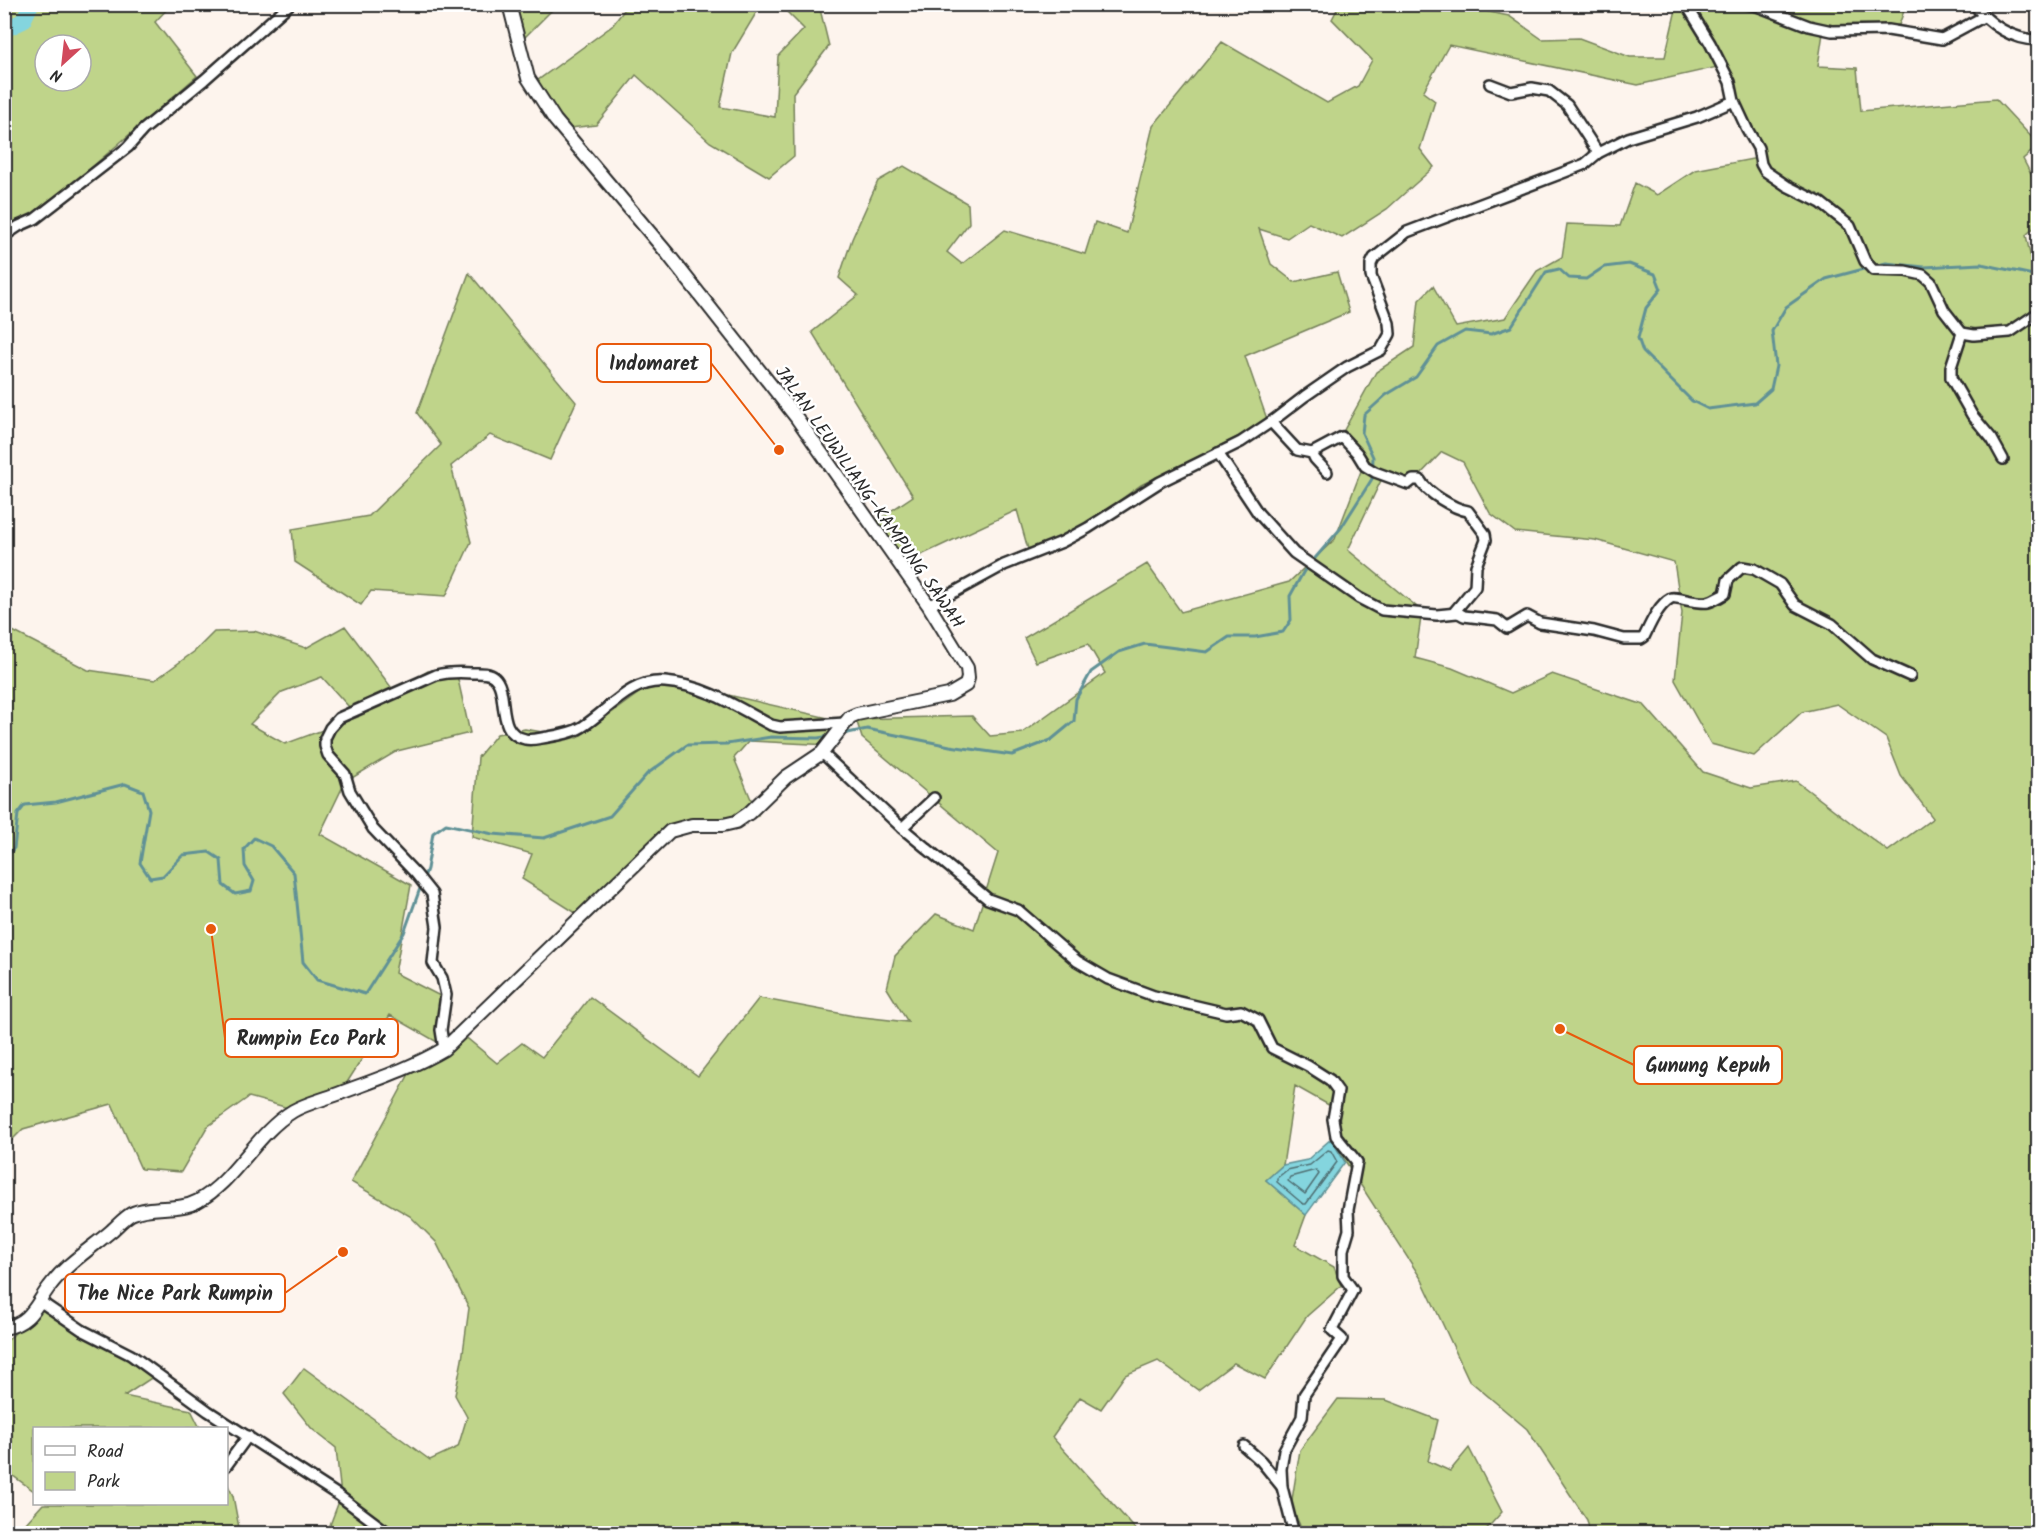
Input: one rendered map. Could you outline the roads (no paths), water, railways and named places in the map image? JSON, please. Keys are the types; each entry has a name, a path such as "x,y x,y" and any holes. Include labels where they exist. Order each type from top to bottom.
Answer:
{"main road":[{"name":"JALAN LEUWILIANG–KAMPUNG SAWAH","path":"509,4 528,78 555,120 667,253 796,417 929,606 967,668 966,685 948,695 857,714 843,724"},
{"path":"4,1328 21,1322 41,1302 49,1287 69,1267 131,1214 192,1204 216,1189 268,1132 295,1110 421,1063 444,1049 670,831 692,825 723,825 736,822 786,777 822,753 843,724"}],"street":[{"path":"4,236 35,219 128,147 143,130 196,87 290,4"},
{"path":"1686,4 1730,82 1734,100 1758,148 1765,171 1787,186 1821,203 1850,226 1865,261 1873,270 1905,271 1923,275 1931,282 1944,310 1962,333 1974,335 2010,332 2038,313"},
{"path":"1747,4 1809,26 1832,31 1888,30 1941,39 1983,17"},
{"path":"1974,4 1983,17 2003,31 2021,39 2038,40"},
{"path":"1490,84 1511,92 1532,88 1549,91 1567,105 1598,153"},
{"path":"929,606 1004,565 1062,542 1160,482 1241,442 1271,423 1347,367 1385,346 1390,334 1389,323 1370,270 1374,258 1407,232 1585,164 1598,153 1628,138 1697,117 1734,100"},
{"path":"1962,333 1951,368 1951,378 1972,415 1992,439 2003,459"},
{"path":"1271,423 1297,450 1312,453 1342,437 1357,453 1365,466 1375,472 1407,484 1413,480 1420,480 1423,487 1432,494 1460,510 1467,511 1485,534 1485,545 1476,566 1475,587 1456,607 1456,613"},
{"path":"1218,453 1264,521 1294,553 1359,598 1382,610 1437,615 1456,613 1497,620 1507,628 1527,616 1540,623 1594,631 1624,639 1641,639 1656,613 1670,598 1674,597 1691,603 1709,602 1725,594 1728,580 1742,567 1754,569 1780,584 1795,604 1832,624 1872,659 1910,676"},
{"path":"1312,453 1327,472"},
{"path":"444,1049 441,1030 446,996 442,978 434,963 437,927 432,894 420,878 373,829 350,791 345,774 328,755 325,738 339,718 436,675 450,672 494,676 500,689 507,724 521,739 529,740 575,731 629,691 654,682 665,682 708,691 771,725 780,727 843,724"},
{"path":"822,753 902,828 988,899 1017,910 1077,961 1108,978 1154,996 1226,1012 1241,1011 1258,1020 1272,1048 1330,1080 1338,1091 1333,1119 1336,1136 1357,1162 1343,1250 1343,1276 1353,1290 1332,1330 1342,1339 1304,1395 1302,1417 1284,1450 1281,1469 1282,1487 1294,1533"},
{"path":"902,828 934,798"},
{"path":"41,1302 82,1330 131,1355 208,1411 338,1495 390,1533"},
{"path":"228,1463 248,1436"},
{"path":"1244,1446 1261,1461 1282,1487"}],"water":[{"path":"1331,1139 1345,1162 1306,1215 1266,1180 1283,1165 1307,1160"}],"waterway":[{"path":"4,30 23,21 31,4"},
{"path":"843,734 867,729 950,746 1012,755 1051,740 1074,721 1076,699 1091,672 1119,652 1145,644 1207,652 1229,637 1255,637 1283,632 1291,620 1290,596 1304,571 1341,528 1372,479 1373,457 1362,433 1364,415 1386,395 1416,377 1438,346 1465,331 1491,334 1511,327 1546,272 1559,269 1569,278 1586,279 1604,267 1629,264 1655,274 1661,289 1646,308 1638,338 1643,352 1692,401 1708,409 1755,403 1771,389 1776,366 1772,331 1786,307 1826,279 1886,263 1924,267 1981,264 2038,276"},
{"path":"4,859 14,848 18,814 25,805 56,802 125,784 143,791 149,810 140,863 150,878 163,876 183,855 209,852 221,860 223,885 235,894 251,891 254,881 245,866 244,849 254,838 271,846 294,873 303,962 317,980 365,994 404,933 427,869 433,833 446,824 493,834 544,838 610,816 647,774 687,745 727,744 771,737 830,736"}],"place":[{"name":"Indomaret","path":"779,450"},
{"name":"Rumpin Eco Park","path":"211,929"},
{"name":"Gunung Kepuh","path":"1560,1029"},
{"name":"The Nice Park Rumpin","path":"343,1252"}]}
